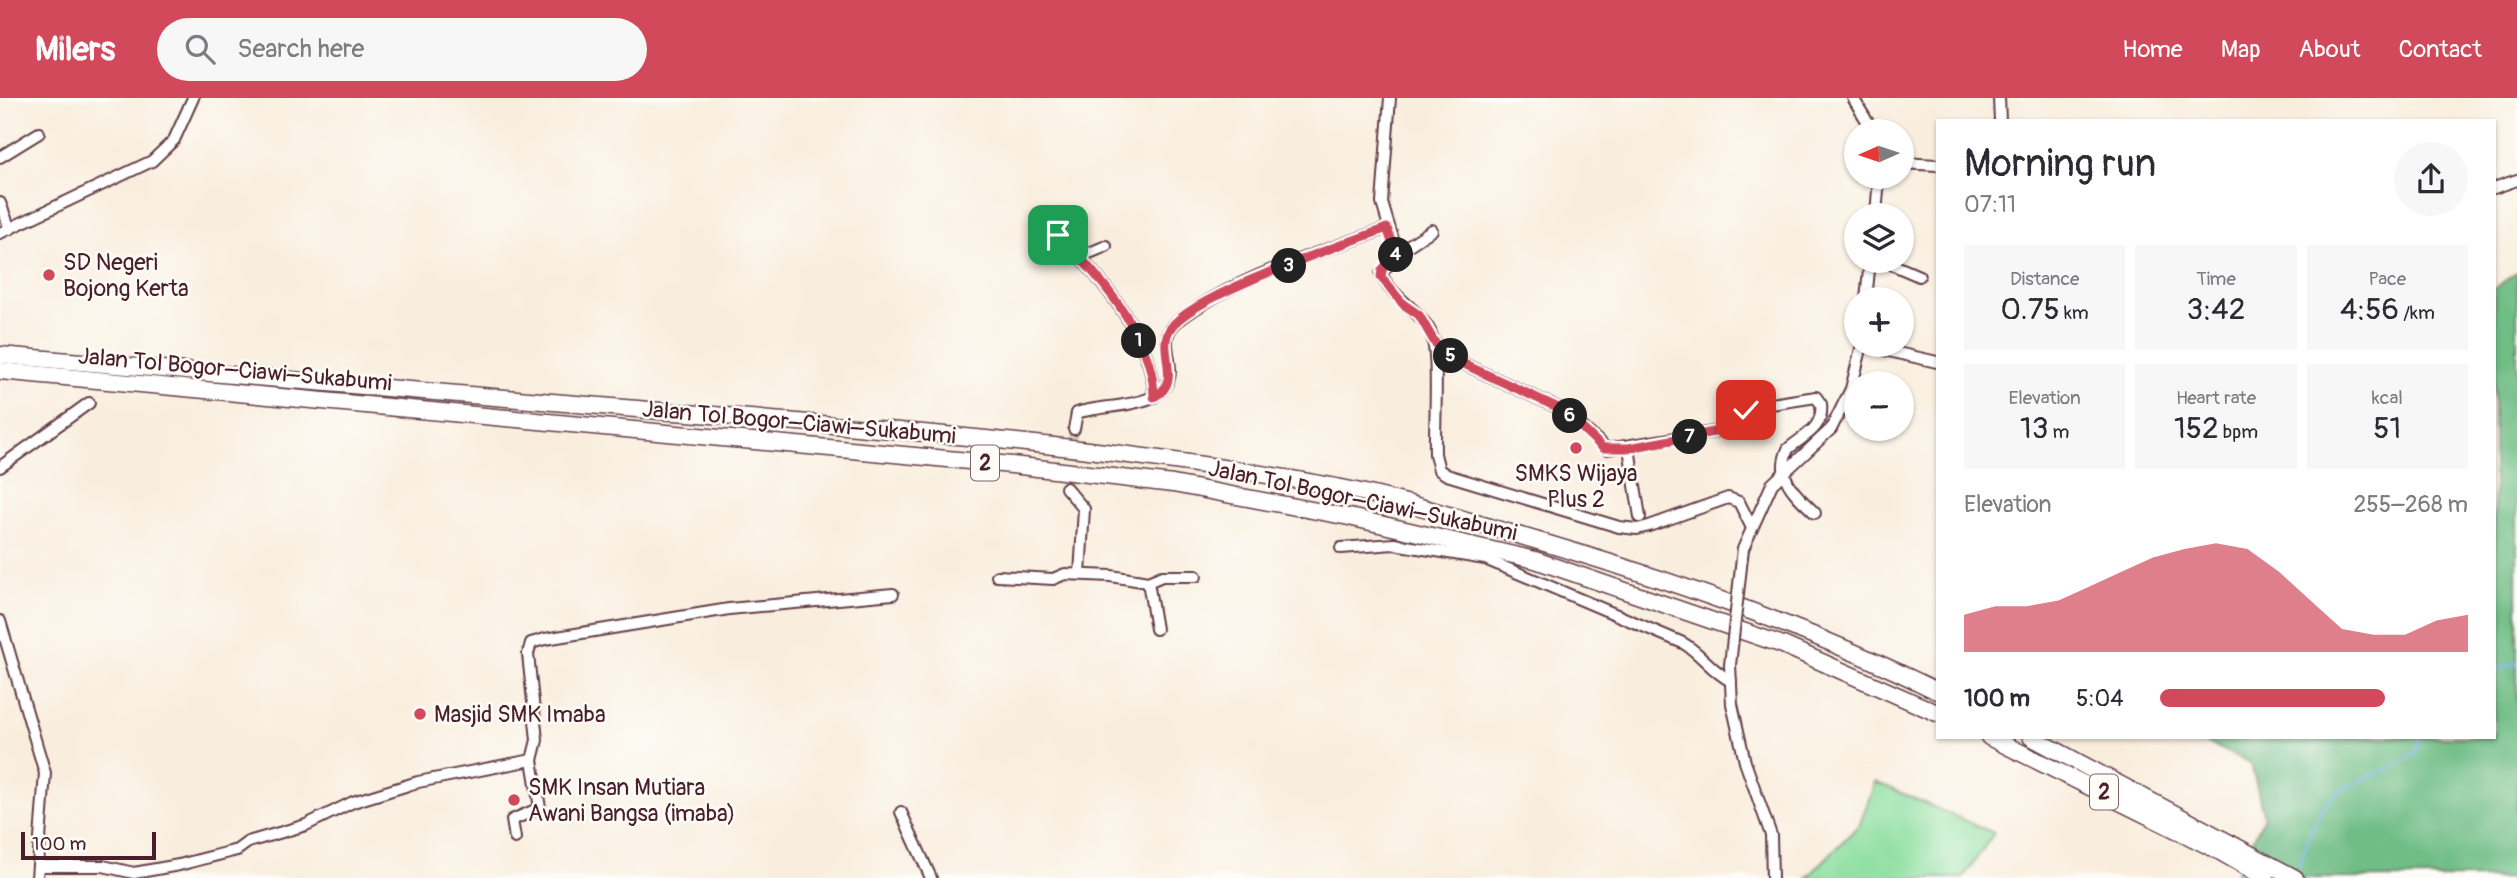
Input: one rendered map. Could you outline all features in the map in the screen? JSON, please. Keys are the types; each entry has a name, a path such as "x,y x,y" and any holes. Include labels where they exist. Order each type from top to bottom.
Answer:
{"highway":[{"name":"Jalan Tol Bogor–Ciawi–Sukabumi","path":"0,355 998,438 1193,463 1331,486 1433,510 1633,569 1784,623 1879,662 1936,690"},
{"name":"Jalan Tol Bogor–Ciawi–Sukabumi","path":"0,371 998,464 1173,484 1349,517 1535,560 1783,645 1936,713"},
{"name":"2","path":"1993,739 2295,878"},
{"name":"2","path":"2035,739 2223,845 2266,878"}],"street":[{"path":"0,203 5,231 152,160 174,140 193,98"},
{"path":"1390,98 1383,194 1387,228 1396,253"},
{"path":"1853,98 1866,119"},
{"path":"1999,98 2000,119"},
{"path":"0,157 38,133"},
{"path":"1914,164 1936,165"},
{"path":"2496,187 2517,180"},
{"path":"1074,429 1077,414 1086,410 1154,397 1167,384 1170,371 1165,342 1170,329 1177,321 1217,295 1387,228"},
{"path":"1432,230 1396,253 1382,270 1381,277 1403,304 1422,319 1435,343 1468,366 1563,410 1603,448 1629,448 1714,432 1752,407 1816,397 1821,404 1820,420 1813,430 1788,449 1784,471 1789,489 1815,513"},
{"path":"1058,235 1107,287 1152,371 1154,397"},
{"path":"1080,257 1105,246"},
{"path":"1912,273 1919,276"},
{"path":"1435,343 1435,454 1439,470 1447,475 1637,529 1728,498 1739,502 1751,526"},
{"path":"1772,878 1771,835 1745,762 1732,704 1730,665 1743,549 1769,488 1831,429 1851,389 1859,357"},
{"path":"1914,357 1936,362"},
{"path":"0,467 89,404"},
{"path":"1629,448 1640,517"},
{"path":"1066,488 1084,509 1080,574"},
{"path":"1341,548 1394,544 1485,559 1683,643 1700,653 1717,674 1731,681"},
{"path":"997,576 1053,579 1060,574 1080,574 1148,582 1169,575 1196,576"},
{"path":"1148,582 1156,629"},
{"path":"514,838 512,820 540,808 532,760 537,740 528,654 531,643 628,624 729,610 894,594"},
{"path":"0,621 45,774 37,872 103,866 134,873 191,862 237,850 248,842 306,825 353,802 418,782 532,760"},
{"path":"901,812 931,878"}],"green space":[{"path":"2517,272 2517,878 2234,878 2264,817 2251,763 2199,739 2496,739 2496,288"},
{"path":"1875,782 1994,833 1963,878 1807,878 1860,824"}],"waterway":[{"path":"2496,669 2517,663"},
{"path":"2296,873 2314,825 2330,799 2347,787 2416,753 2419,739"}],"tunnel":[{"path":"1066,488 1074,429"}],"place":[{"name":"SD Negeri Bojong Kerta","path":"49,275"},
{"name":"SMKS Wijaya Plus 2","path":"1576,448"},
{"name":"Masjid SMK Imaba","path":"420,714"},
{"name":"SMK Insan Mutiara Awani Bangsa (imaba)","path":"514,800"}],"route":[{"path":"1058,235 1107,287 1147,358 1152,371 1154,397 1167,384 1170,371 1165,342 1170,329 1177,321 1217,295 1387,228 1396,253 1382,270 1381,277 1403,304 1422,319 1435,343 1468,366 1549,401 1563,410 1603,448 1629,448 1714,432 1746,410"}]}
